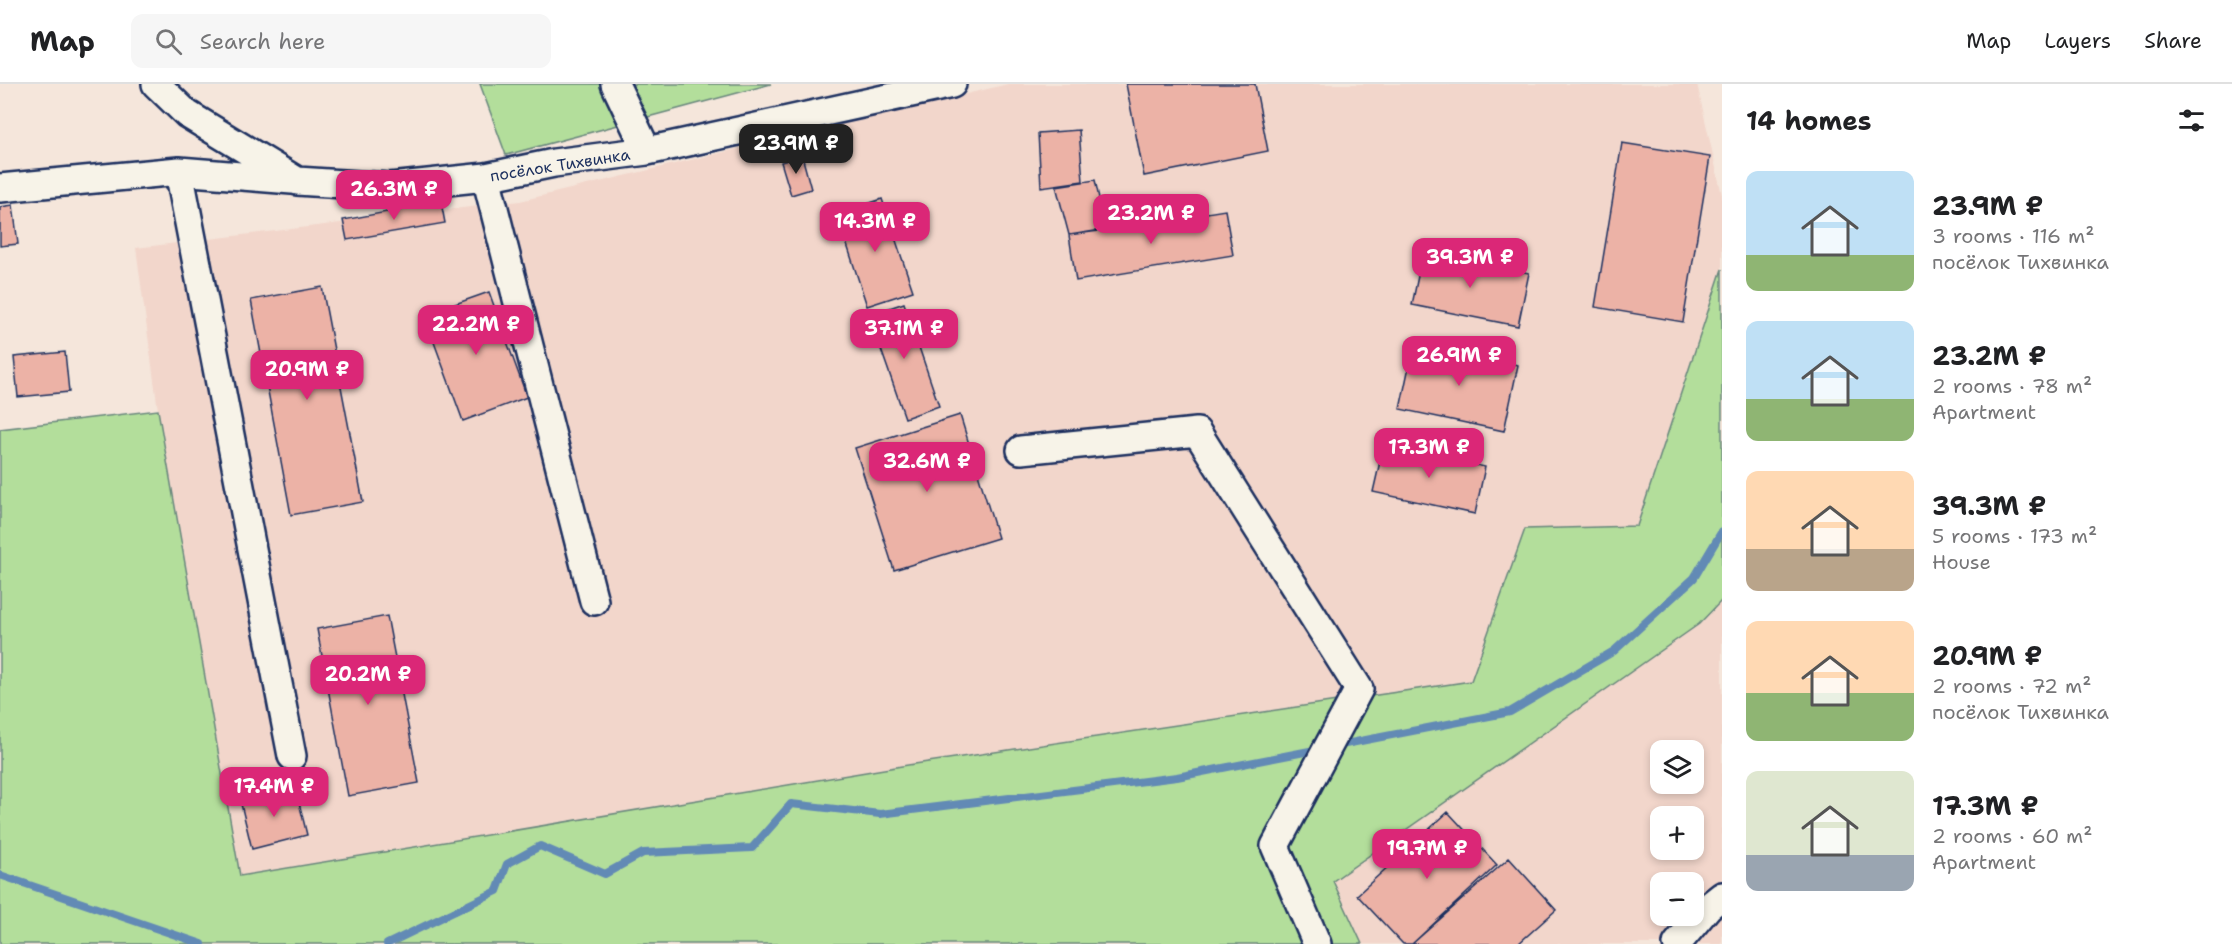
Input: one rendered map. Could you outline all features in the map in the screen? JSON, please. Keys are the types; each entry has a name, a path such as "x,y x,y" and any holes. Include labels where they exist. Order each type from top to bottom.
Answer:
{"street":[{"name":"посёлок Тихвинка","path":"156,84 187,114 297,181 390,187 486,177 554,163 647,151 952,84"},
{"path":"615,84 647,151"},
{"path":"179,171 292,756"},
{"path":"0,188 179,171 297,181"},
{"path":"486,177 594,601"},
{"path":"1021,450 1197,432 1359,689 1275,846 1317,944"},
{"path":"1677,944 1708,907 1722,896"}],"shaded area":[{"path":"1008,84 1697,84 1722,195 1722,269 1637,526 1525,529 1471,681 908,765 240,876 158,410 136,248 520,201"},
{"path":"1722,600 1722,944 1362,944 1332,881 1699,624"}],"green space":[{"path":"480,84 771,84 506,155"},
{"path":"1722,269 1722,600 1699,624 1333,881 1362,944 0,944 0,429 158,410 240,876 908,765 1471,681 1525,529 1637,526"}],"building":[{"path":"1126,84 1255,84 1268,151 1144,176"},
{"path":"1079,130 1083,181 1041,187 1038,133"},
{"path":"1622,143 1710,157 1683,322 1595,307"},
{"path":"802,156 811,189 791,195 781,162"},
{"path":"1095,180 1106,230 1069,235 1056,186"},
{"path":"882,199 913,291 867,306 837,214"},
{"path":"441,202 445,223 347,240 343,220"},
{"path":"13,205 18,244 0,246 0,207"},
{"path":"1225,210 1233,255 1076,281 1069,235"},
{"path":"1423,252 1529,273 1518,326 1412,305"},
{"path":"322,287 363,502 291,515 251,300"},
{"path":"489,292 527,397 463,421 424,315"},
{"path":"904,303 939,406 905,418 869,315"},
{"path":"1414,343 1518,365 1504,431 1400,409"},
{"path":"65,352 69,392 18,397 14,357"},
{"path":"960,415 998,538 894,570 855,448"},
{"path":"1384,444 1485,467 1475,514 1373,492"},
{"path":"387,616 419,783 348,796 317,629"},
{"path":"295,786 307,835 252,849 240,800"},
{"path":"1448,812 1497,865 1412,944 1403,944 1357,895"},
{"path":"1509,858 1556,910 1518,944 1412,944"}],"waterway":[{"path":"1335,746 1510,712 1614,651 1694,578 1722,531"},
{"path":"387,944 497,891 507,864 540,846 605,874 643,853 752,848 791,804 880,814 1177,777 1320,749"},
{"path":"0,875 202,944"}]}
